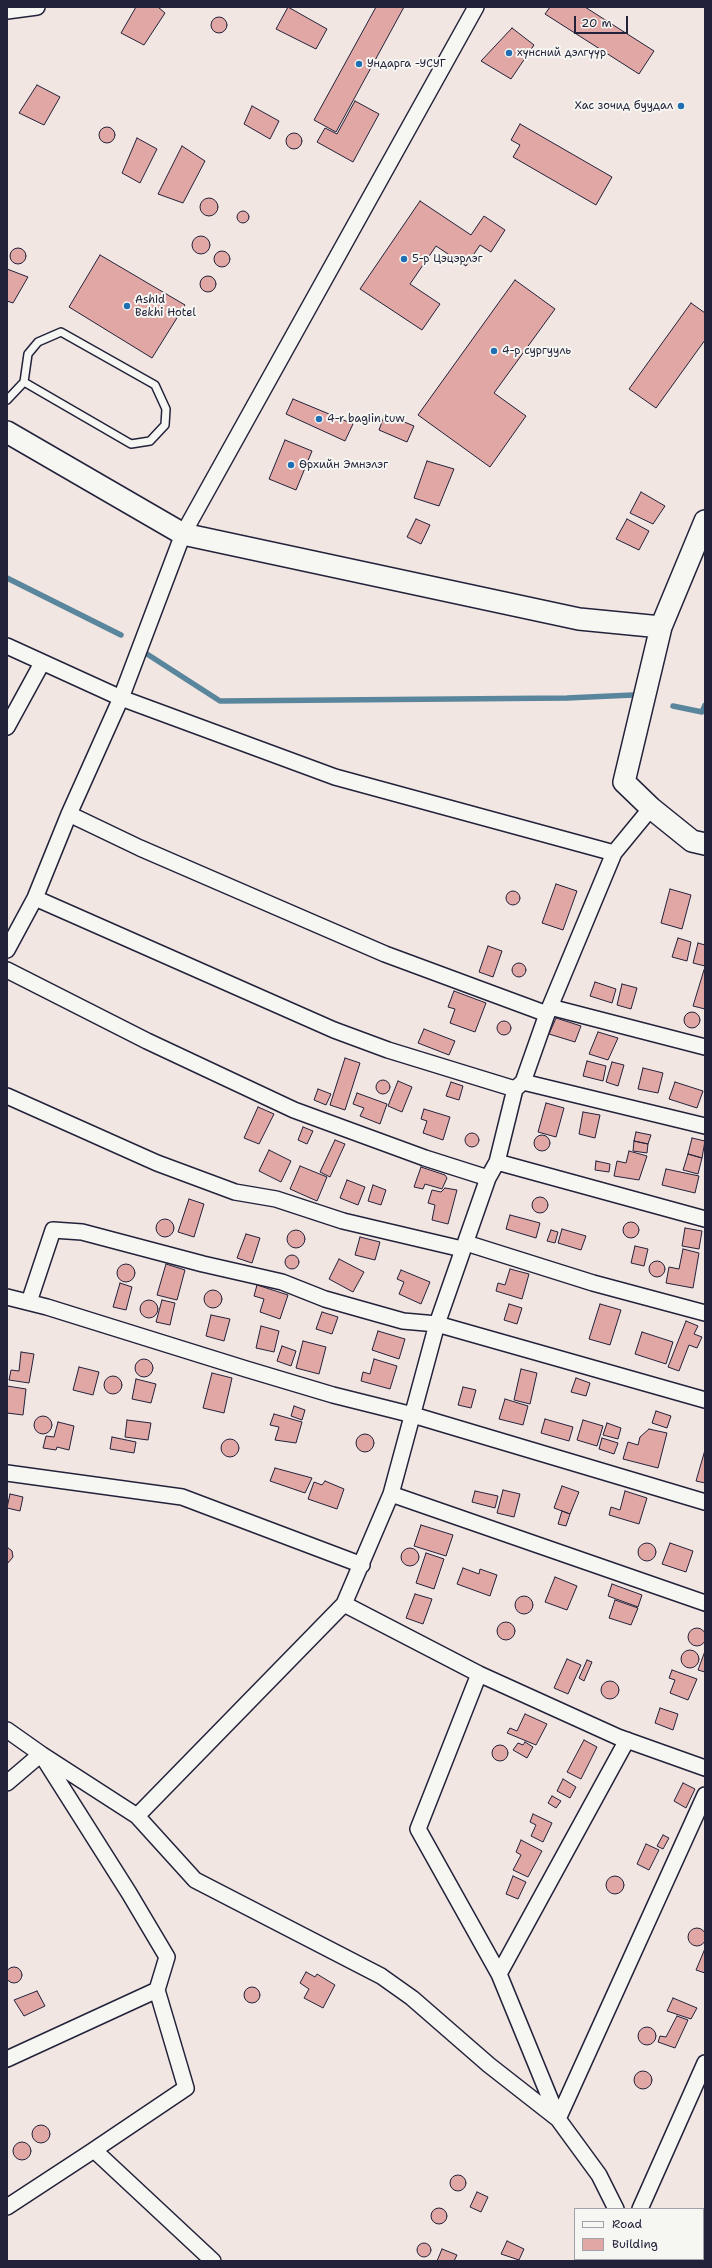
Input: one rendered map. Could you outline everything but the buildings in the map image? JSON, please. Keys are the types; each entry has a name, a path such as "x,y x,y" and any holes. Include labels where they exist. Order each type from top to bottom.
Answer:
{"street":[{"path":"7,11 36,7"},
{"path":"7,950 35,898 68,814 121,698 183,534 476,7"},
{"path":"7,432 183,534 579,619 661,627"},
{"path":"705,521 661,627 624,782 650,808 692,841 705,844"},
{"path":"7,646 121,698 335,777 614,853"},
{"path":"7,728 42,663"},
{"path":"137,1816 344,1604 362,1565 391,1494 437,1324 488,1178 497,1162 519,1086 614,853 650,808"},
{"path":"68,814 147,851 384,954 549,1010 705,1047"},
{"path":"35,898 334,1030 388,1050 519,1086 705,1126"},
{"path":"7,970 147,1041 294,1110 425,1158 488,1178"},
{"path":"7,1096 157,1164 235,1192 276,1199 343,1221 464,1246 705,1313"},
{"path":"497,1162 705,1219"},
{"path":"29,1302 53,1230 82,1232 203,1264 282,1282 326,1299 403,1321 437,1324 705,1400"},
{"path":"7,1297 29,1302 326,1393 413,1415 705,1502"},
{"path":"7,1473 182,1497 362,1565"},
{"path":"391,1494 705,1603"},
{"path":"344,1604 479,1674 627,1740 705,1768"},
{"path":"479,1674 418,1829 499,1974 558,2119 599,2175 616,2208"},
{"path":"7,1730 41,1754 137,1816 195,1880 381,1976 412,1998 489,2065 558,2119"},
{"path":"499,1974 627,1740"},
{"path":"7,1783 41,1754"},
{"path":"7,2207 186,2088 157,1990 167,1957 130,1893 41,1754"},
{"path":"558,2119 705,1795"},
{"path":"7,2059 157,1990"},
{"path":"641,2208 699,2094 705,2063"},
{"path":"94,2150 213,2261"}],"lane":[{"path":"7,400 24,382 28,354 38,342 61,332 154,385 166,409 165,425 150,441 131,444 24,382"}],"waterway":[{"path":"7,578 121,635"},
{"path":"147,654 220,701 567,698 633,695"},
{"path":"673,706 702,712 705,705"}],"place":[{"name":"хүнсний дэлгүүр","path":"509,53"},
{"name":"Ундарга -УСУГ","path":"359,64"},
{"name":"Хас зочид буудал","path":"681,106"},
{"name":"5-р Цэцэрлэг","path":"404,259"},
{"name":"Ashid Bekhi Hotel","path":"127,306"},
{"name":"4-р сургууль","path":"494,351"},
{"name":"4-r bagiin tuw","path":"319,419"},
{"name":"Өрхийн Эмнэлэг","path":"291,465"}]}
